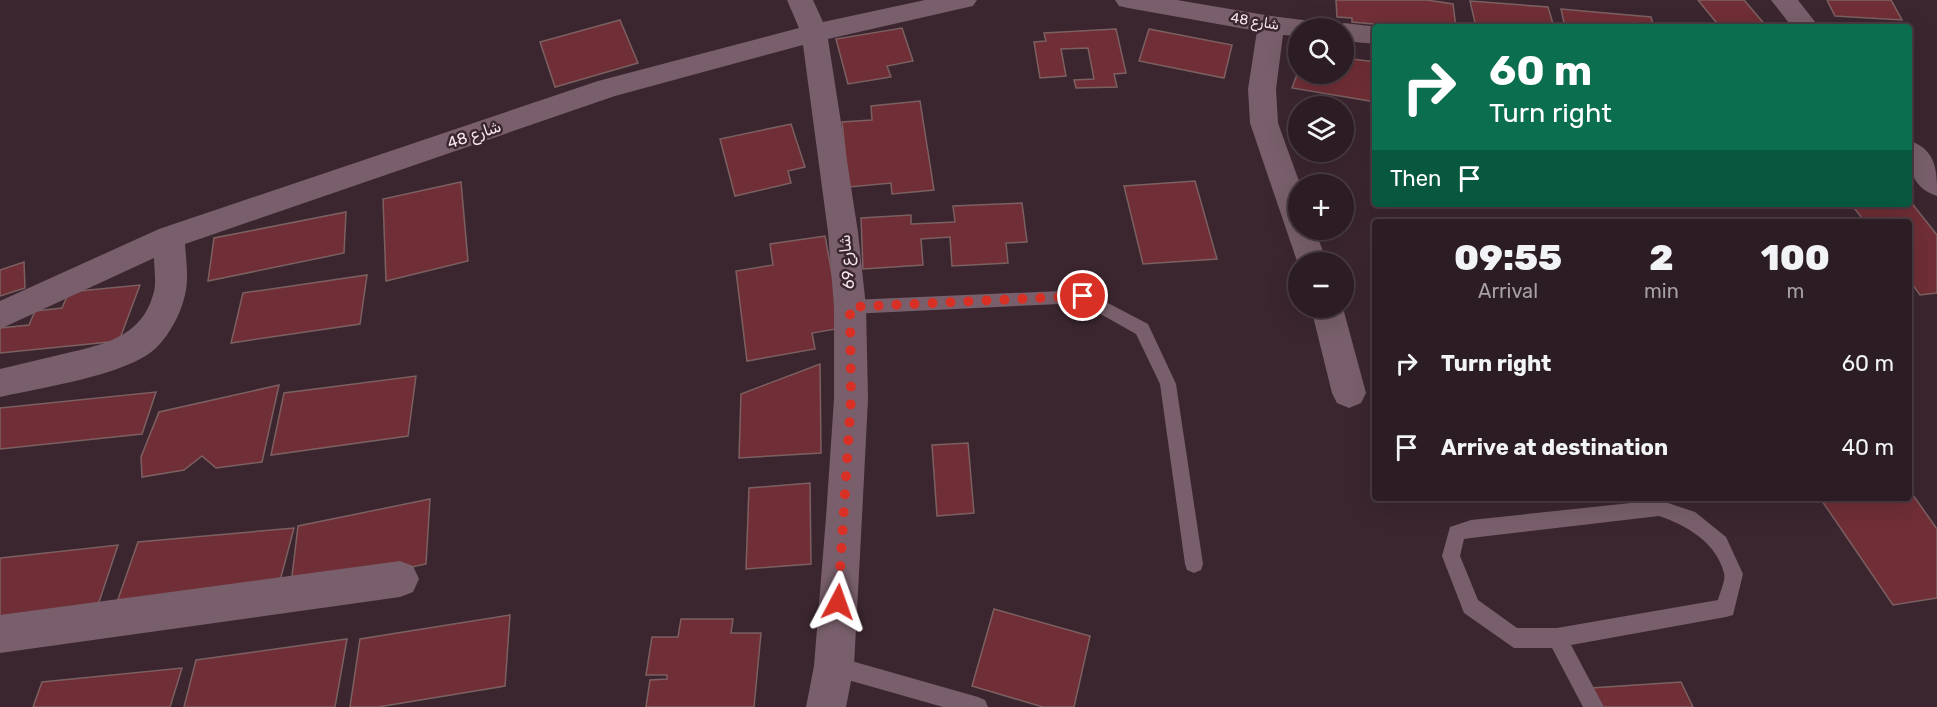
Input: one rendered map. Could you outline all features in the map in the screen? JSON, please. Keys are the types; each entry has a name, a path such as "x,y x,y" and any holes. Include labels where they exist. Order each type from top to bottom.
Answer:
{"street":[{"name":"شارع 69","path":"800,0 814,33 843,232 850,307 851,399 834,666 826,707"},
{"name":"شارع 48","path":"0,316 170,237 608,88 814,33 964,0"},
{"name":"شارع 48","path":"1128,0 1288,26"},
{"path":"1784,0 1804,24"},
{"path":"1271,24 1262,89 1264,123 1288,193"},
{"path":"1354,33 1372,35"},
{"path":"1912,155 1937,186"},
{"path":"0,383 102,359 129,349 145,338 159,320 170,293 170,237"},
{"path":"1330,318 1349,393"},
{"path":"0,634 400,579"}],"lane":[{"path":"850,307 1083,296 1142,329 1168,384 1194,564"},
{"path":"1659,508 1689,518 1719,543 1734,574 1726,608 1557,638 1514,638 1471,606 1451,556 1456,533 1471,529 1659,508"},
{"path":"1557,638 1594,707"},
{"path":"834,666 978,707"}],"building":[{"path":"1336,0 1427,0 1453,4 1456,24 1373,24 1354,22 1354,18 1337,17"},
{"path":"1698,0 1744,0 1764,24 1718,24"},
{"path":"1827,0 1891,0 1902,20 1835,16"},
{"path":"1470,1 1548,7 1553,24 1475,24"},
{"path":"1561,9 1651,17 1653,24 1564,24"},
{"path":"620,20 638,63 555,87 540,42"},
{"path":"902,28 913,61 887,66 891,77 848,84 836,39"},
{"path":"1116,29 1126,73 1114,74 1117,87 1076,88 1074,80 1094,79 1088,48 1061,49 1066,76 1040,78 1034,42 1046,41 1044,33"},
{"path":"1149,29 1232,45 1224,78 1139,61"},
{"path":"1354,59 1372,62 1372,101 1354,98 1354,96 1292,88 1293,84 1354,84"},
{"path":"920,101 934,190 892,194 891,183 849,187 842,122 872,120 871,106"},
{"path":"791,124 805,167 788,171 791,183 735,196 720,139"},
{"path":"1195,181 1217,259 1143,264 1124,186"},
{"path":"461,182 468,261 386,281 383,199"},
{"path":"1022,203 1027,242 1006,243 1008,263 952,266 950,237 921,239 923,265 863,269 861,218 911,215 911,224 955,222 953,206"},
{"path":"1912,204 1937,235 1937,293 1920,295 1912,284 1912,219 1863,219 1853,207 1912,207"},
{"path":"346,212 344,253 208,281 214,238"},
{"path":"825,236 842,328 812,333 815,349 747,361 736,271 773,265 770,244"},
{"path":"24,262 25,288 0,296 0,270"},
{"path":"367,275 360,324 231,343 243,293"},
{"path":"140,285 119,341 0,353 0,328 29,325 35,311 62,308 69,292"},
{"path":"820,364 821,453 739,458 741,394"},
{"path":"416,376 408,436 271,455 284,393"},
{"path":"279,385 262,462 216,468 202,456 184,470 142,477 141,457 159,412"},
{"path":"156,392 142,434 0,449 0,408"},
{"path":"968,443 974,513 937,516 932,445"},
{"path":"810,483 811,564 746,569 749,488"},
{"path":"1912,494 1937,529 1937,598 1893,605 1822,501 1912,501"},
{"path":"430,499 426,564 290,593 298,526"},
{"path":"294,528 276,596 114,611 138,542"},
{"path":"118,545 94,617 0,628 0,558"},
{"path":"994,609 1090,636 1074,707 1043,707 972,686"},
{"path":"510,615 505,686 378,707 350,707 360,639"},
{"path":"681,619 733,619 731,633 761,633 754,707 646,707 650,680 667,679 667,675 646,675 652,637 678,637"},
{"path":"347,639 335,707 184,707 196,660"},
{"path":"182,668 170,707 33,707 42,682"},
{"path":"1681,682 1693,707 1598,707 1591,688"}],"route":[{"path":"838,602 851,399 850,307 1083,296"}]}
